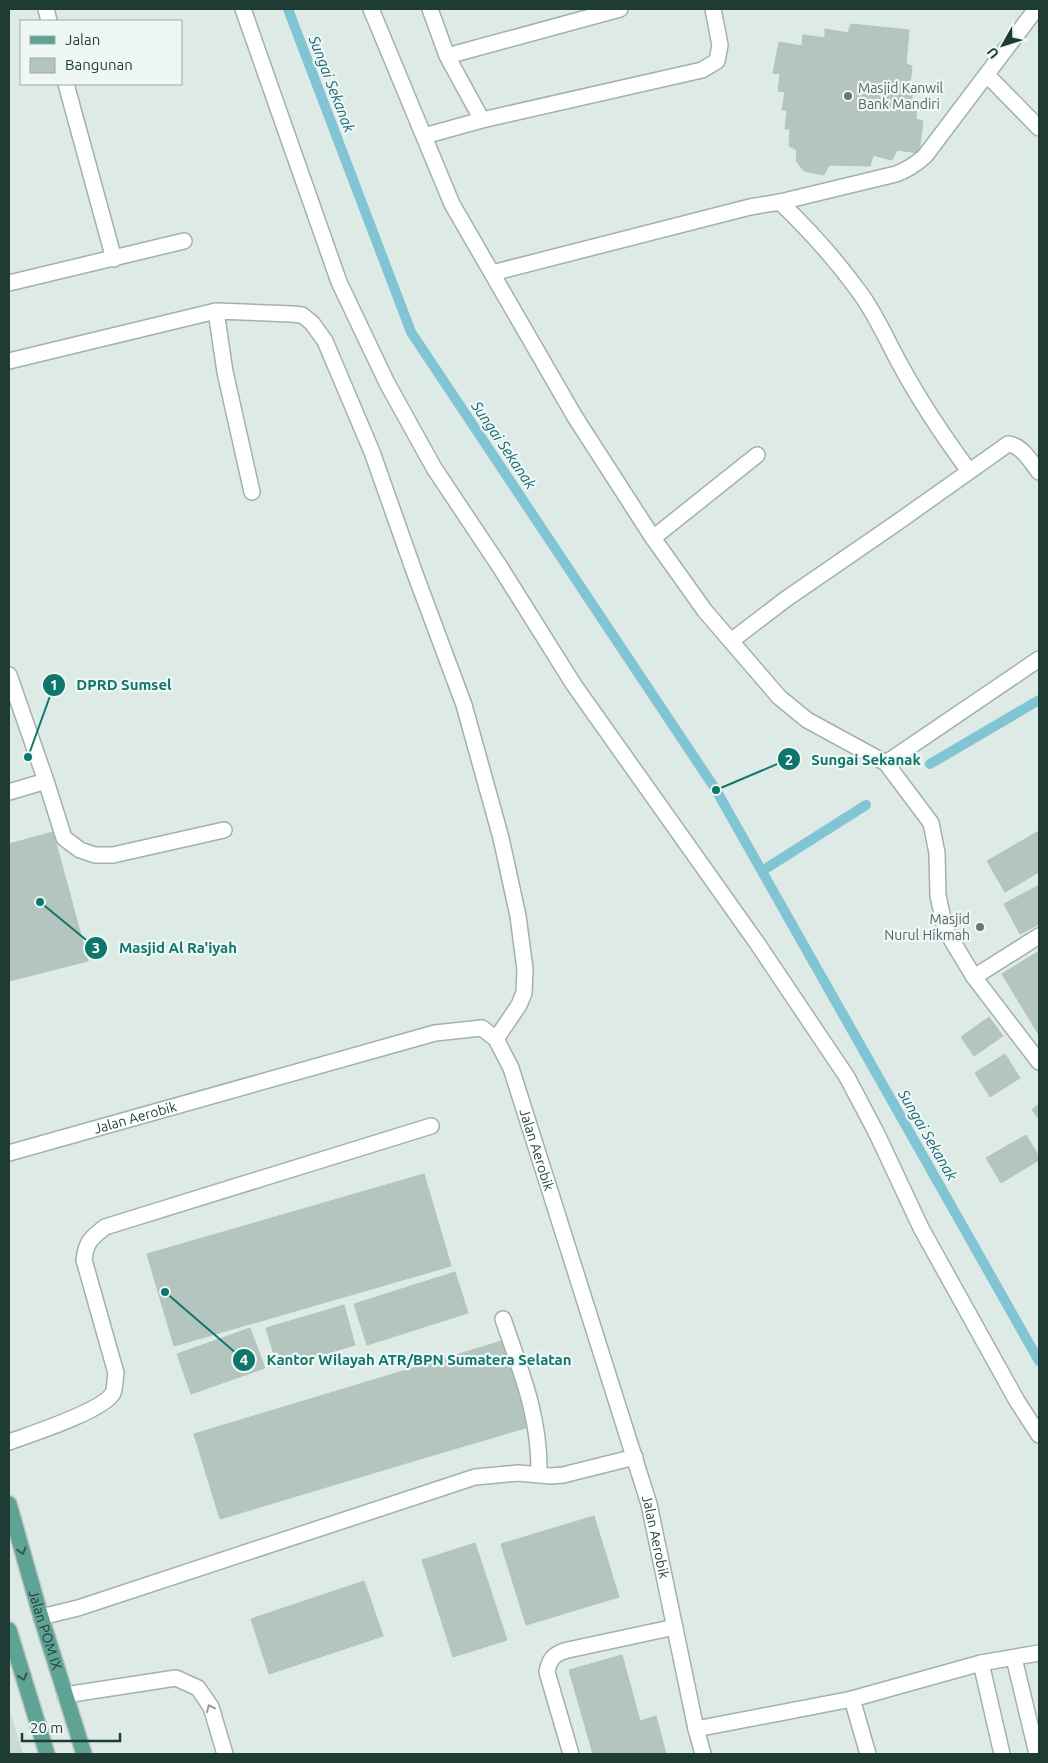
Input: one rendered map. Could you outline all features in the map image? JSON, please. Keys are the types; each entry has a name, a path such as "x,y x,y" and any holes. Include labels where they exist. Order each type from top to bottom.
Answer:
{"main road":[{"name":"Jalan POM IX","path":"9,1504 40,1617 84,1754"},
{"path":"9,1630 47,1754"}],"street":[{"path":"243,9 339,282 386,382 434,468 500,567 574,685 762,951 847,1077 877,1134 920,1228 1039,1435"},
{"path":"371,9 452,204 576,417 653,538 706,611 779,697 807,720 886,763 931,823 937,853 938,894 945,929 974,977 1039,1062"},
{"path":"430,9 447,56 482,120"},
{"path":"447,56 620,9"},
{"path":"424,136 482,120 702,70 716,61 720,45 713,9"},
{"path":"492,274 750,206 780,202 864,183 906,170 925,156 1036,9"},
{"path":"987,75 1039,128"},
{"path":"66,85 114,259"},
{"path":"780,202 830,255 860,293 881,326 900,365 926,409 969,471"},
{"path":"9,283 184,241"},
{"path":"216,311 225,372 252,492"},
{"path":"9,361 216,311 302,316 312,324 325,341 372,452 464,705 500,838 518,916 525,969 524,993 519,1006 496,1039"},
{"path":"732,641 786,599 1008,444 1020,449 1039,472"},
{"path":"653,538 757,456"},
{"path":"886,763 1039,659"},
{"path":"9,675 64,838 80,850 95,855 114,856 224,830"},
{"path":"9,792 46,781"},
{"path":"974,977 1039,936"},
{"name":"Jalan Aerobik","path":"9,1153 434,1033 482,1028 496,1039 511,1068 649,1504 702,1754"},
{"path":"9,1442 92,1410 105,1402 113,1392 116,1374 84,1260 86,1248 92,1238 104,1227 431,1126"},
{"path":"503,1319 528,1392 535,1420 539,1453 539,1474"},
{"path":"40,1617 78,1608 475,1478 518,1473 551,1476 563,1475 634,1457"},
{"path":"571,1754 547,1672 550,1660 559,1652 675,1628"},
{"path":"696,1730 852,1699 981,1663 1039,1653"},
{"path":"1014,1658 1037,1754"},
{"path":"981,1663 1002,1754"},
{"path":"65,1695 176,1678 198,1688 211,1707 225,1754"},
{"path":"852,1699 868,1754"}],"shaded area":[{"path":"9,1708 23,1754 9,1754"}],"building":[{"name":"Masjid Kanwil Bank Mandiri","path":"851,24 909,30 906,64 912,66 910,83 915,85 911,100 917,102 916,119 923,121 919,153 897,150 892,160 873,155 870,166 829,165 824,175 804,171 796,161 797,150 789,146 790,129 785,129 787,110 782,110 785,92 778,91 780,74 773,73 779,42 802,46 803,35 825,38 825,29 848,33"},
{"path":"1039,831 1039,872 1005,892 987,861"},
{"path":"53,832 88,961 9,981 9,844"},
{"path":"1039,885 1039,924 1020,934 1004,904"},
{"path":"1039,951 1039,1035 1002,974"},
{"path":"989,1017 1003,1036 974,1056 961,1037"},
{"path":"1005,1054 1020,1078 990,1097 975,1073"},
{"path":"1039,1104 1039,1119 1032,1110"},
{"path":"1026,1135 1039,1160 1001,1183 986,1158"},
{"path":"424,1174 451,1266 174,1346 147,1254"},
{"path":"455,1272 468,1313 367,1345 354,1304"},
{"path":"344,1305 355,1345 278,1368 266,1328"},
{"path":"250,1328 265,1368 191,1394 177,1354"},
{"path":"505,1340 532,1426 420,1459 393,1374"},
{"path":"393,1374 420,1459 220,1519 194,1434"},
{"path":"594,1516 619,1597 526,1625 501,1544"},
{"path":"475,1543 507,1640 453,1657 422,1560"},
{"path":"364,1581 383,1636 269,1674 251,1619"},
{"path":"622,1655 640,1721 656,1716 666,1754 593,1754 569,1670"}],"waterway":[{"name":"Sungai Sekanak","path":"288,9 411,332 716,790 1039,1361"},
{"path":"930,764 1039,700"},
{"path":"762,871 866,805"}],"place":[{"name":"Masjid Kanwil Bank Mandiri","path":"848,96"},
{"name":"DPRD Sumsel","path":"28,757"},
{"name":"Sungai Sekanak","path":"716,790"},
{"name":"Masjid Al Ra'iyah","path":"40,902"},
{"name":"Masjid Nurul Hikmah","path":"980,927"},
{"name":"Kantor Wilayah ATR/BPN Sumatera Selatan","path":"165,1292"}]}
